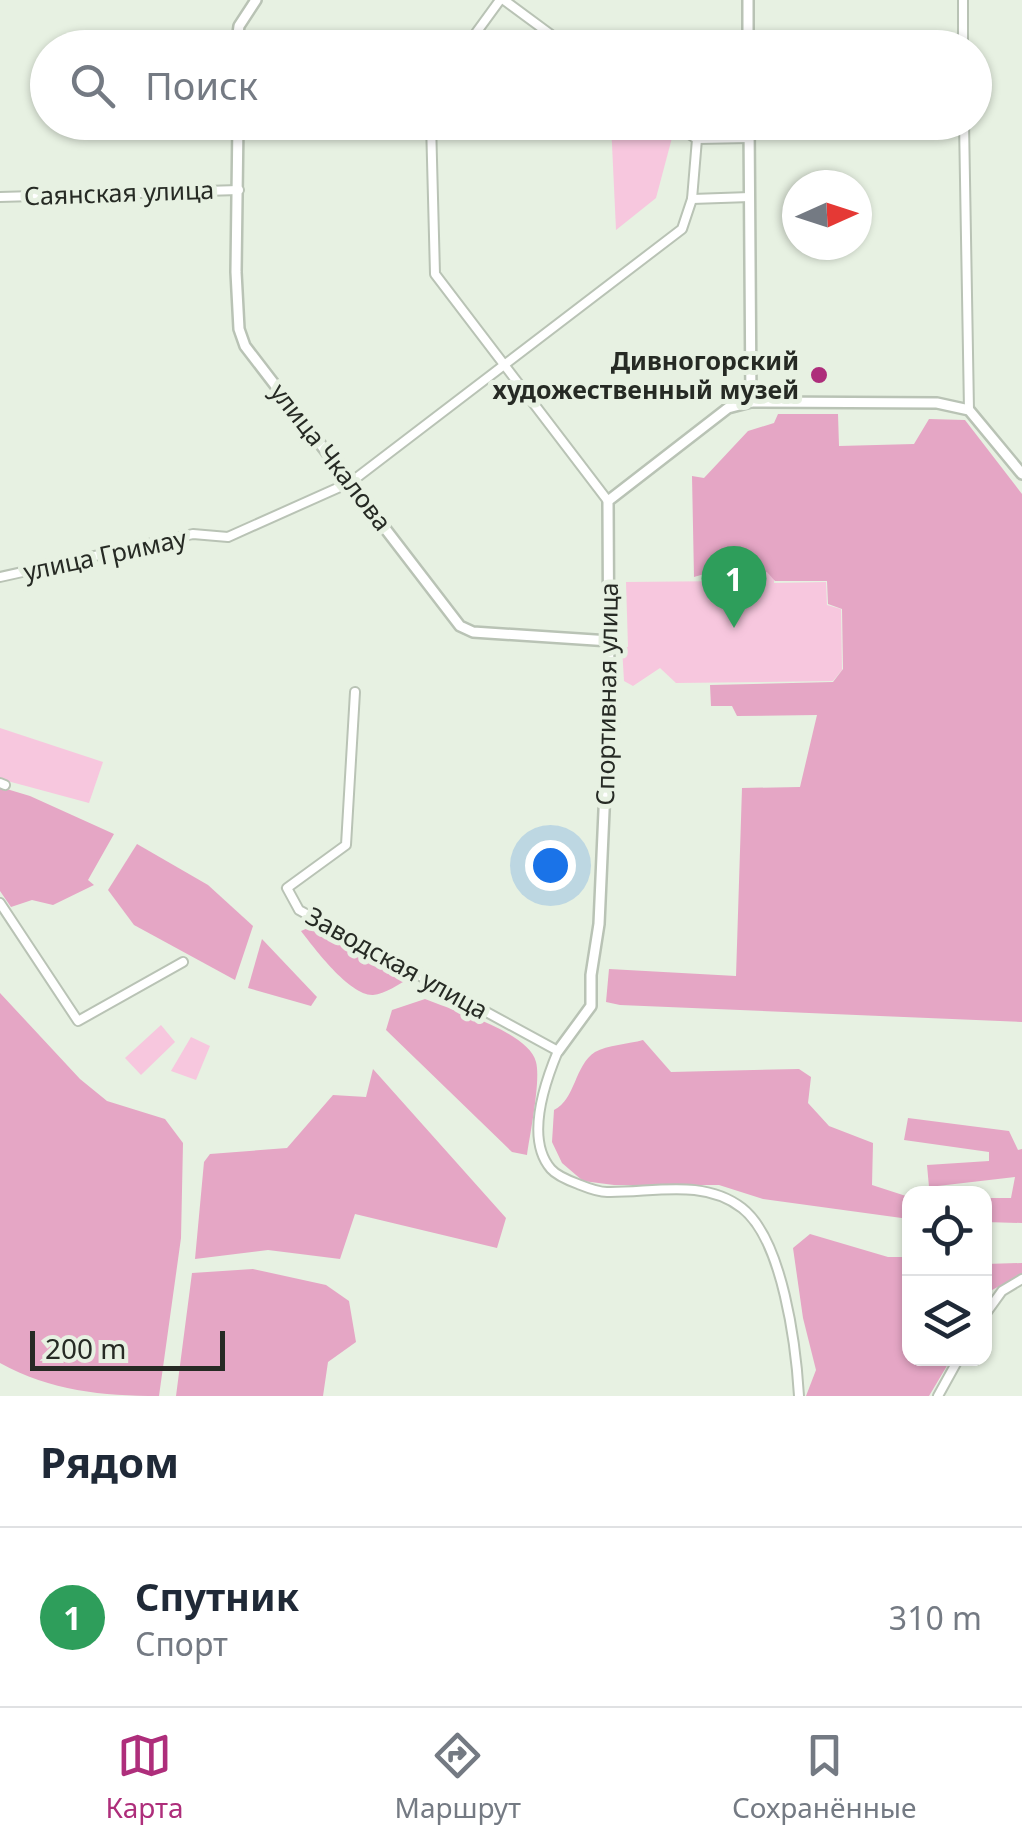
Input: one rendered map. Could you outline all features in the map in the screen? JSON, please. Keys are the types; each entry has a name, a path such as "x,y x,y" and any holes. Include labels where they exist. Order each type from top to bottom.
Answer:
{"main road":[{"path":"238,30 256,0"},
{"path":"748,0 748,30"},
{"name":"улица Чкалова","path":"238,140 236,272 241,339 465,630 610,641"},
{"path":"749,140 750,402"},
{"path":"608,501 728,408 750,402 937,404 970,410 1022,474"},
{"name":"Спортивная улица","path":"558,1051 590,1006 602,870 610,641 608,501"}],"street":[{"path":"478,30 502,0 544,30"},
{"path":"963,0 963,30"},
{"path":"431,140 434,272 608,501"},
{"path":"697,140 692,198 750,196"},
{"path":"964,140 970,410"},
{"name":"Саянская улица","path":"0,197 239,190"},
{"name":"улица Гримау","path":"0,578 193,534 228,538 351,482 682,228 692,198"},
{"name":"Заводская улица","path":"355,692 346,845 287,888 299,910 558,1051"},
{"path":"0,903 78,1021 182,962"},
{"path":"558,1051 540,1103 544,1155 552,1170 604,1192 678,1189 719,1194 749,1214 767,1242 777,1269 799,1396"},
{"path":"992,1305 1002,1291 1022,1279"},
{"path":"938,1396 955,1366"}],"shaded area":[{"path":"612,140 671,140 656,198 616,230"},
{"path":"778,414 838,414 839,446 914,444 929,419 965,420 1022,494 1022,1022 606,1002 609,969 736,976 742,788 800,787 817,715 737,716 732,706 711,706 710,685 833,682 843,669 842,609 828,604 827,581 775,581 767,572 725,568 694,577 692,476 704,478 748,431 774,423"},
{"path":"732,571 774,571 774,583 826,582 827,605 841,609 842,670 833,681 676,683 660,668 633,686 624,681 622,647 628,647 626,582 731,581"},
{"path":"0,728 103,762 89,803 0,779"},
{"path":"0,787 30,796 114,834 88,880 94,885 53,905 32,900 11,907 0,891"},
{"path":"137,844 208,885 253,926 235,980 134,925 108,890"},
{"path":"308,928 410,978 382,993 364,993 323,959 301,931"},
{"path":"262,939 317,997 311,1006 248,988"},
{"path":"0,993 80,1079 107,1101 165,1119 183,1143 181,1238 159,1396 77,1390 38,1380 0,1363"},
{"path":"425,999 488,1023 530,1051 536,1062 537,1081 527,1155 512,1152 386,1030 392,1010"},
{"path":"161,1025 175,1042 141,1075 125,1058"},
{"path":"191,1037 210,1046 196,1080 171,1071"},
{"path":"643,1040 671,1072 799,1069 811,1077 808,1103 829,1126 873,1143 872,1185 902,1195 902,1218 763,1199 719,1185 614,1185 583,1181 562,1163 552,1142 554,1110 567,1098 588,1058 612,1046"},
{"path":"373,1069 506,1218 497,1248 355,1214 340,1259 268,1250 195,1259 204,1162 210,1154 287,1148 333,1095 366,1097"},
{"path":"908,1118 1009,1131 1018,1150 1022,1149 1022,1223 992,1222 992,1198 1011,1198 1015,1177 929,1186 927,1165 989,1161 989,1152 904,1140"},
{"path":"810,1234 888,1257 902,1257 902,1366 947,1366 929,1396 806,1396 816,1370 803,1318 793,1248"},
{"path":"1022,1263 1022,1274 992,1290 992,1264"},
{"path":"253,1269 326,1285 349,1301 356,1342 328,1362 323,1396 176,1396 192,1273"}],"place":[{"name":"Дивногорский художественный музей","path":"819,375"},
{"name":"Спутник","path":"734,628"}]}
